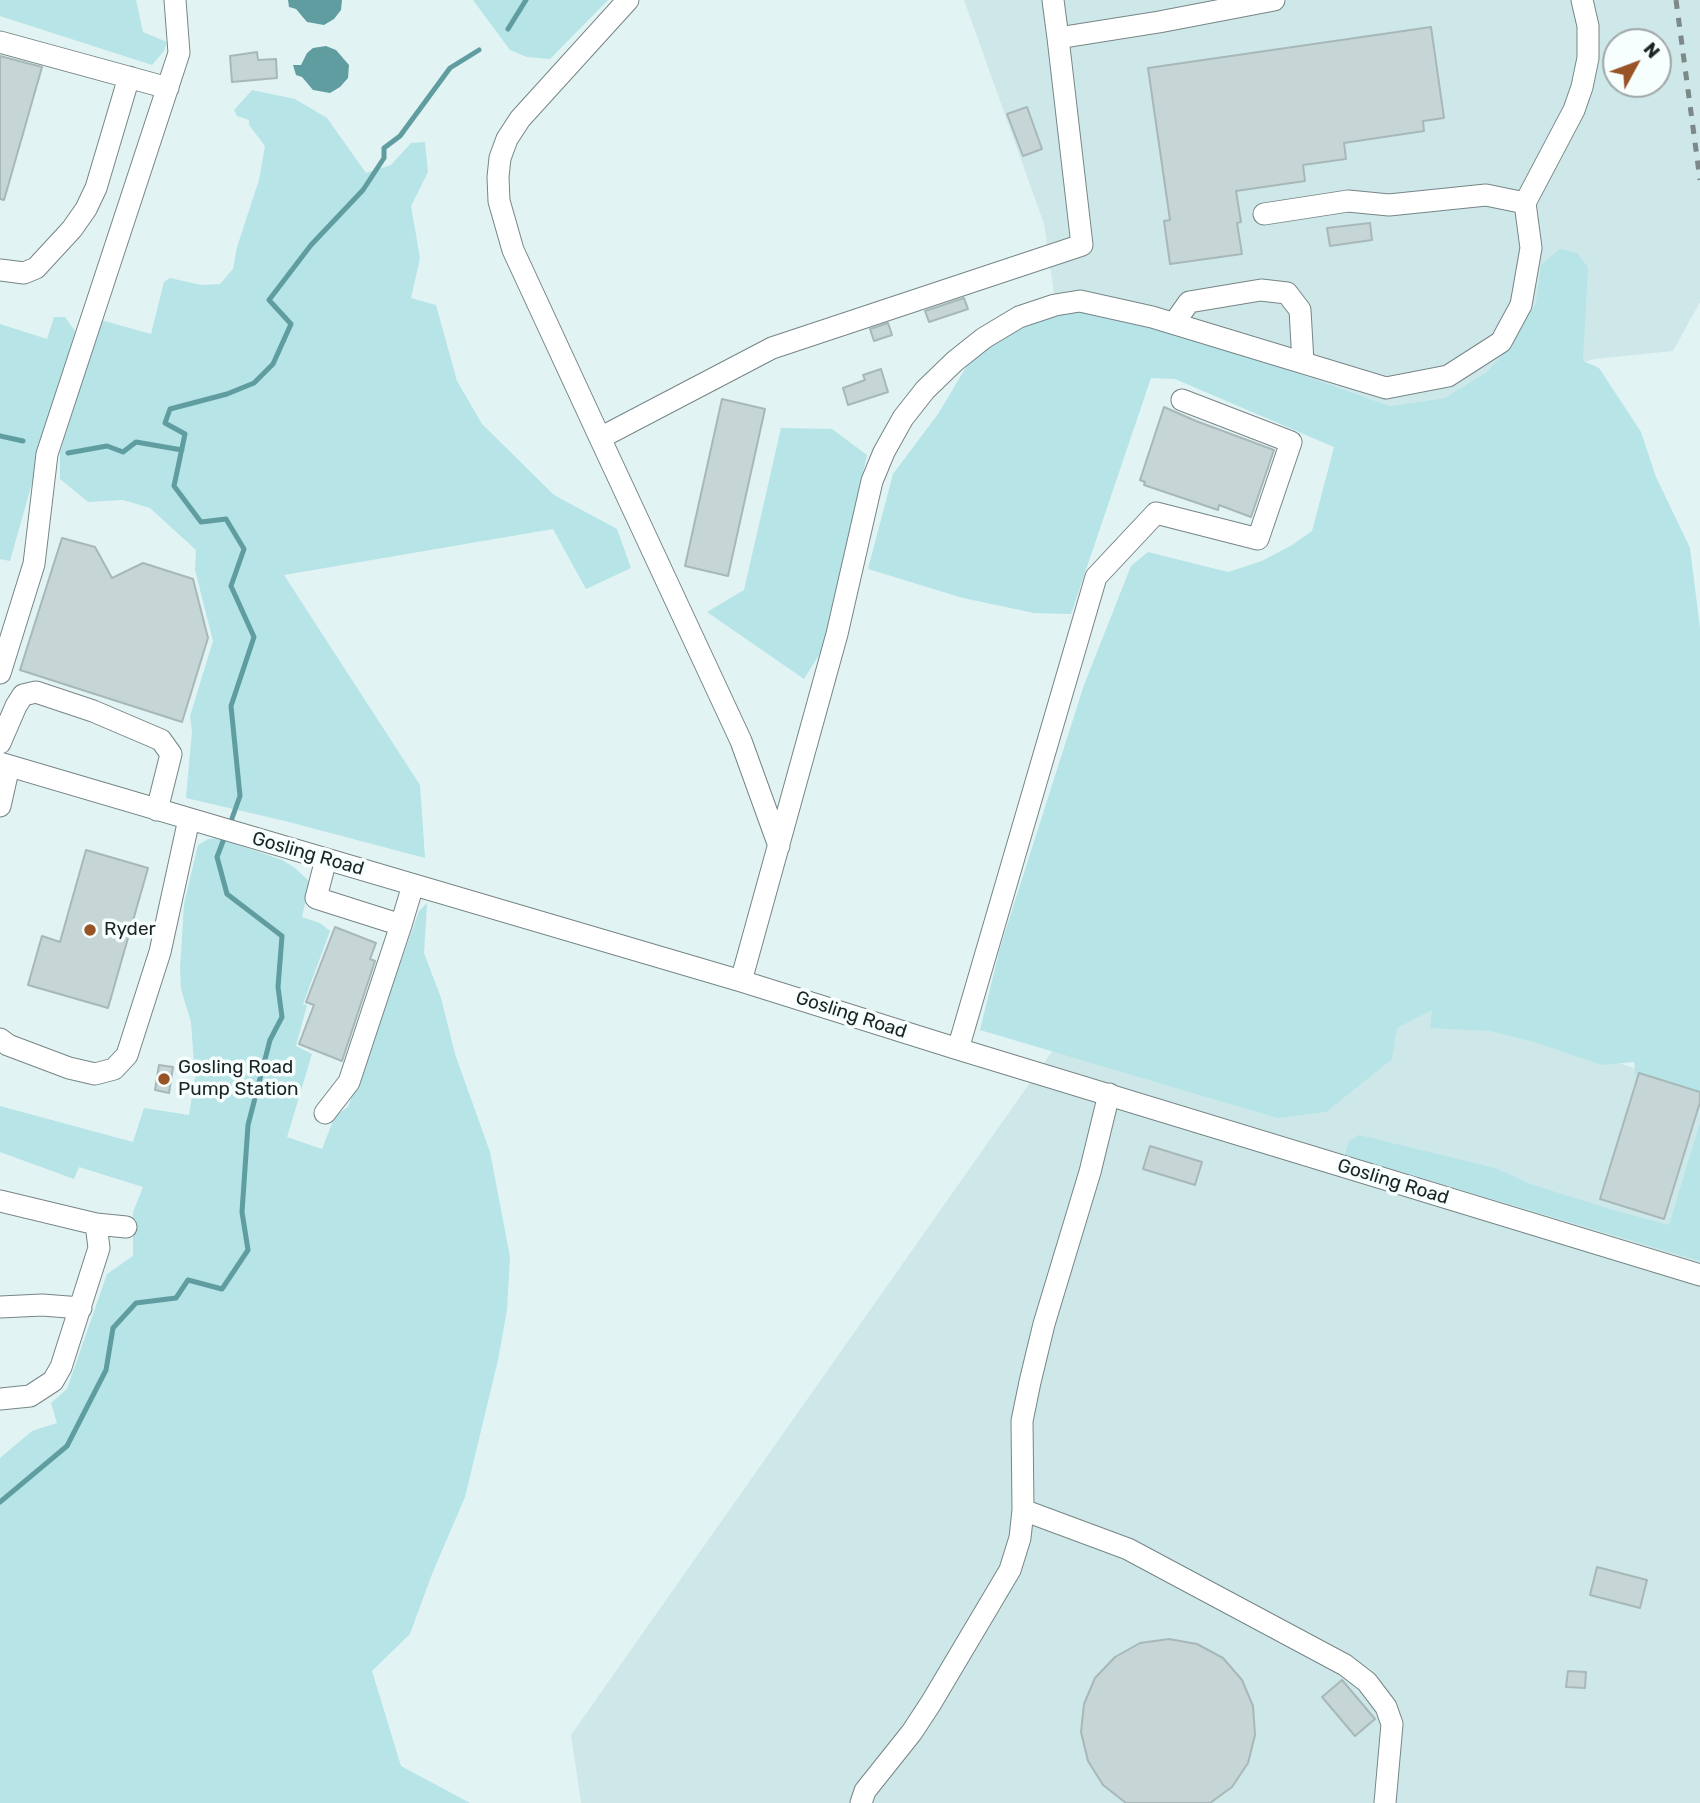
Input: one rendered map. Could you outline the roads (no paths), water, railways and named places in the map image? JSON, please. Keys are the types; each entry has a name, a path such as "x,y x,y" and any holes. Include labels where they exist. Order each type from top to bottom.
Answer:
{"street":[{"path":"0,673 34,564 47,454 179,53 175,0"},
{"path":"628,0 520,119 507,139 500,158 499,201 513,250 741,741 779,846"},
{"path":"600,438 772,348 1082,244 1052,0"},
{"path":"1058,37 1159,22 1274,0"},
{"path":"741,981 837,634 872,481 903,418 925,390 984,338 1019,317 1055,305 1080,301 1174,323 1386,388 1448,376 1501,342 1521,305 1531,248 1525,203 1574,110 1588,58 1588,26 1582,0"},
{"path":"0,42 168,88"},
{"path":"0,270 24,273 36,268 79,219 96,188 129,77"},
{"path":"1264,214 1348,201 1389,205 1486,195 1525,203"},
{"path":"1174,323 1189,302 1261,290 1287,293 1300,310 1303,362"},
{"path":"958,1049 1096,577 1156,513 1258,539 1290,442 1182,400"},
{"path":"0,743 23,695 36,692 138,730 161,740 171,754 157,810"},
{"path":"0,806 4,765"},
{"name":"Gosling Road","path":"4,765 741,981 1700,1275"},
{"path":"0,1039 8,1045 69,1068 95,1073 114,1069 127,1055 160,952 189,819"},
{"path":"326,859 316,898 401,925"},
{"path":"325,1113 349,1082 413,885"},
{"path":"861,1803 865,1791 932,1703 1010,1570 1020,1538 1023,1510 1023,1421 1030,1382 1044,1324 1090,1172 1109,1094"},
{"path":"0,1201 96,1224 126,1227"},
{"path":"0,1399 30,1396 53,1381 61,1367 99,1248 96,1224"},
{"path":"0,1307 42,1305 81,1308"},
{"path":"1023,1510 1128,1549 1345,1665 1367,1682 1386,1707 1392,1724 1385,1803"}],"waterway":[{"path":"508,29 526,0"},
{"path":"230,824 240,796 231,706 254,637 231,586 244,549 226,519 201,522 174,486 185,434 165,423 170,409 227,394 254,383 273,364 291,324 269,300 311,245 363,190 384,158 384,148 400,136 450,68 479,50"},
{"path":"0,436 23,441"},
{"path":"68,453 107,446 123,452 136,442 182,450"},
{"path":"0,1502 67,1446 106,1370 113,1328 136,1303 176,1298 188,1280 222,1289 248,1250 242,1212 248,1125 270,1040 282,1017 278,987 282,936 227,894 217,857 225,836"}],"railway":[{"path":"1676,0 1700,180"}],"place":[{"name":"Ryder","path":"90,930"},
{"name":"Gosling Road Pump Station","path":"164,1079"}]}
